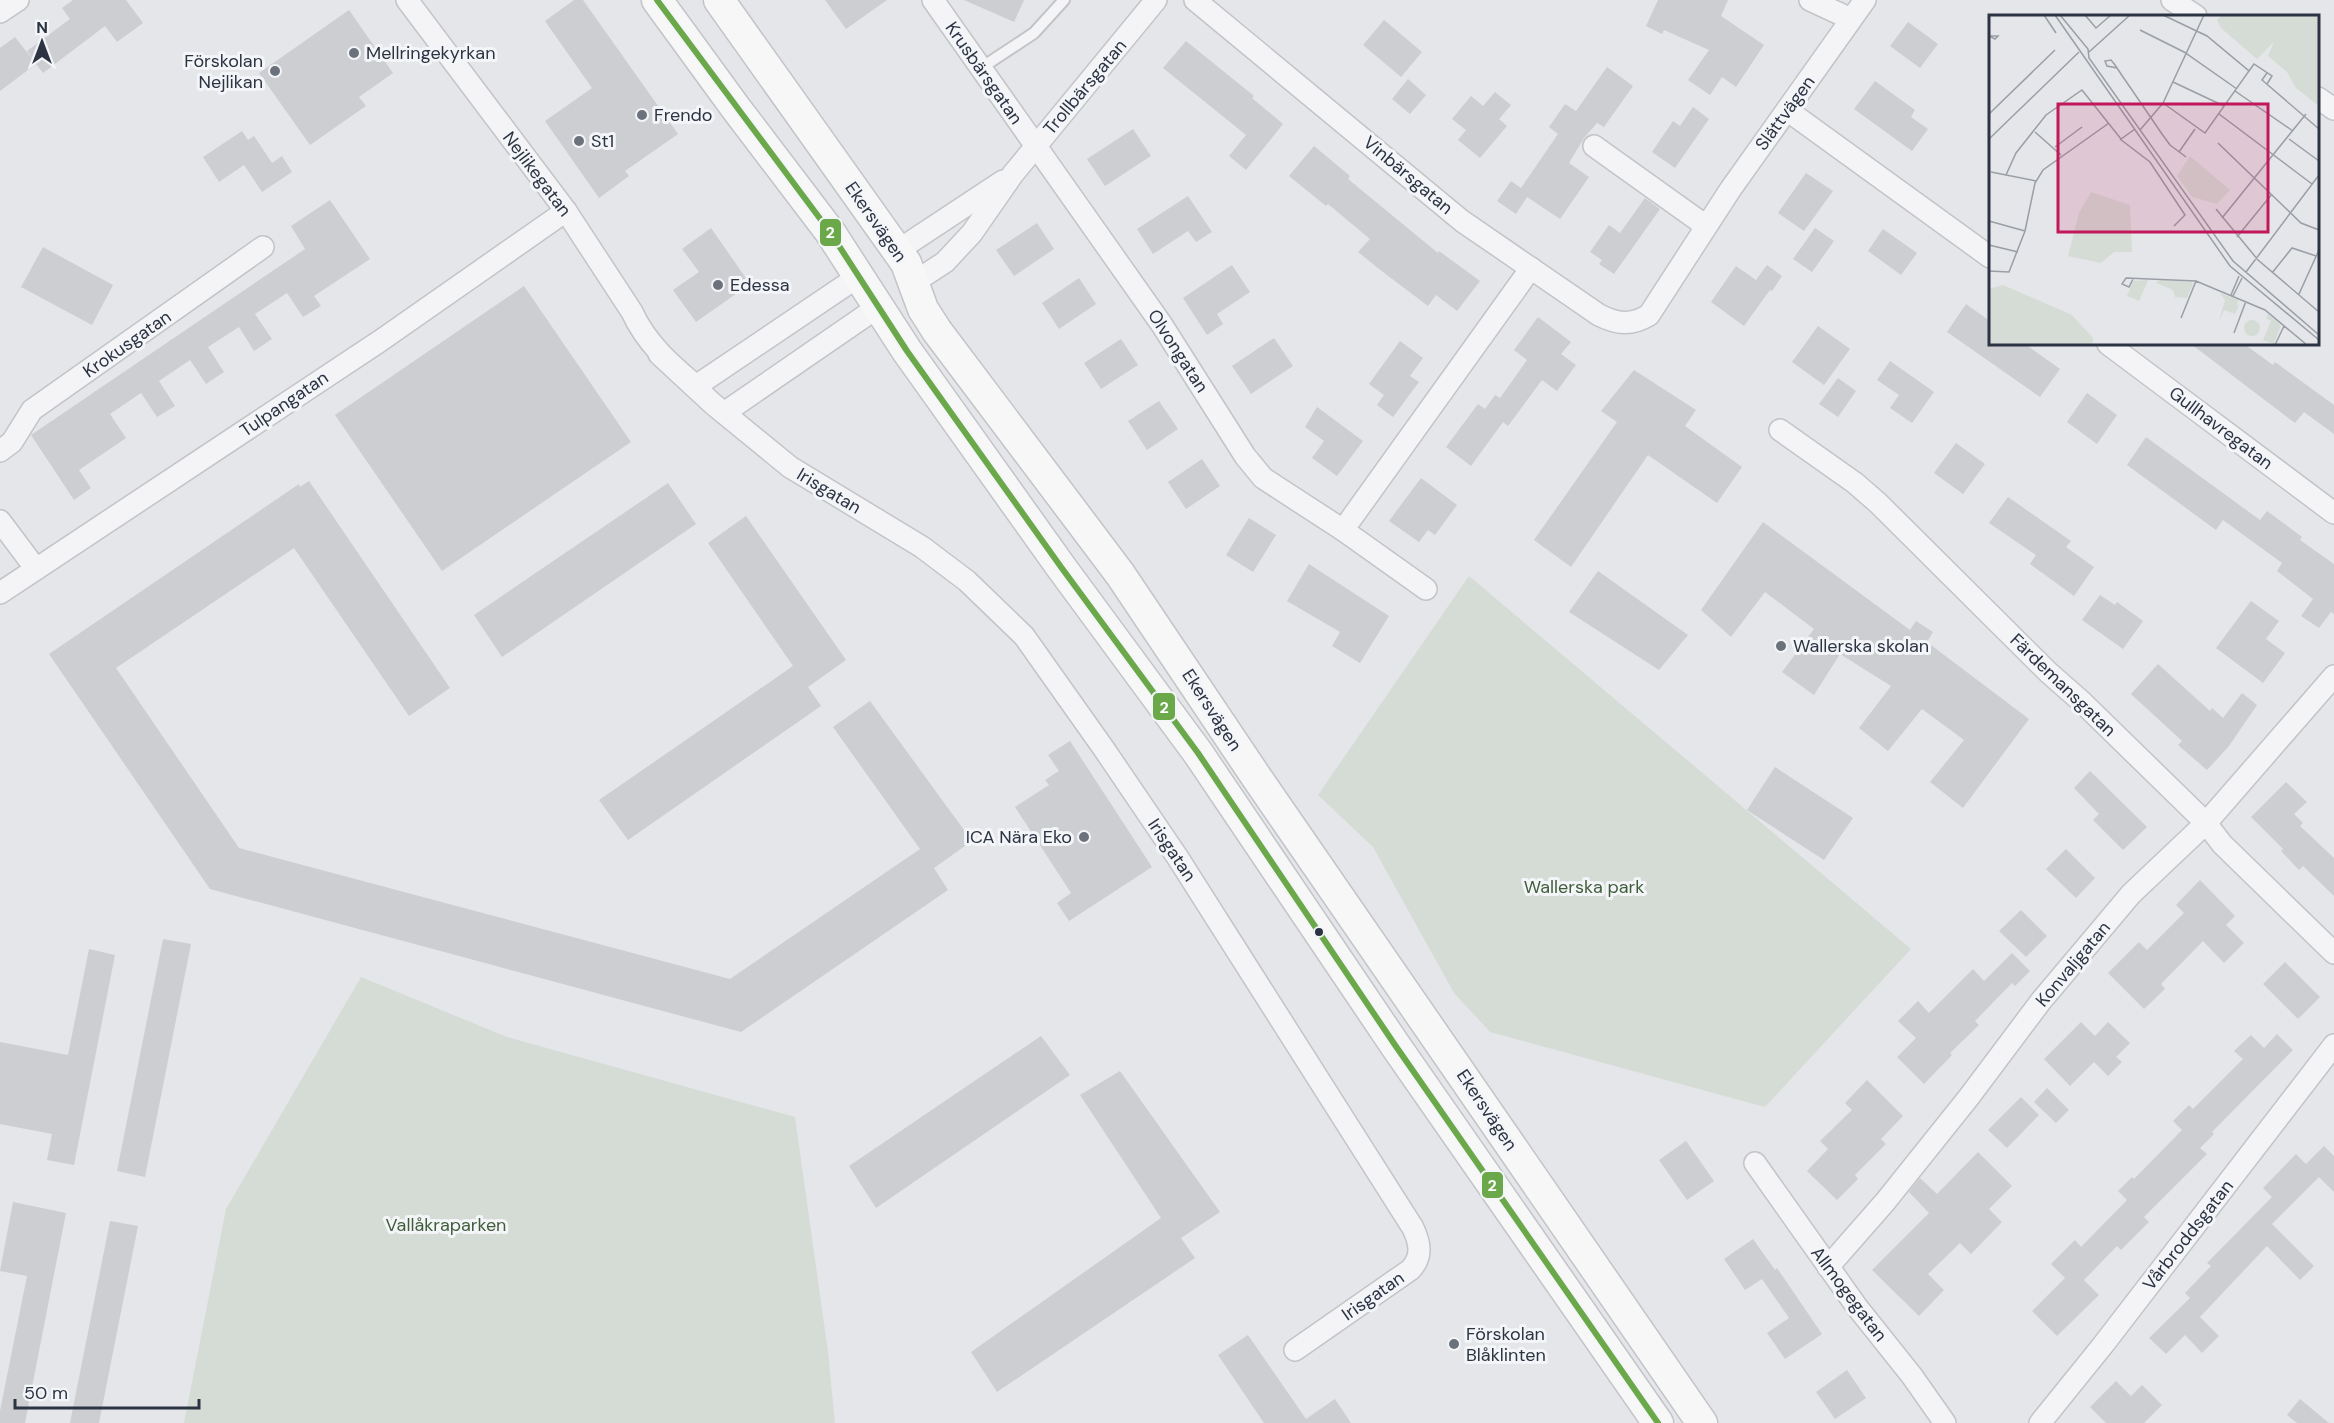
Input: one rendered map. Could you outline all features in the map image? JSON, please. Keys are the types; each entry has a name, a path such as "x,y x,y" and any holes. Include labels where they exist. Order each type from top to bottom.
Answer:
{"main road":[{"name":"Ekersvägen","path":"657,0 830,232 907,351 1205,763 1395,1045 1658,1423"},
{"name":"Ekersvägen","path":"719,0 906,263 923,309 937,331 1120,573 1257,778 1702,1423"},
{"path":"859,276 897,251"},
{"path":"878,307 914,283"}],"street":[{"path":"0,12 18,0"},
{"name":"Nejlikegatan","path":"407,0 566,211 659,354 718,409"},
{"name":"Krusbärsgatan","path":"933,0 1036,147"},
{"name":"Trollbärsgatan","path":"914,283 945,262 972,233 1013,174 1156,0"},
{"name":"Vinbärsgatan","path":"1195,0 1462,221 1599,315 1612,321 1636,323"},
{"path":"1810,0 1851,19"},
{"name":"Slättvägen","path":"1636,323 1649,315 1706,226 1865,0"},
{"path":"2172,0 2194,15"},
{"path":"2319,99 2334,109"},
{"path":"1787,110 1989,256"},
{"path":"1594,146 1706,226"},
{"name":"Olvongatan","path":"1036,147 1162,325 1245,456 1263,478 1343,530 1426,590"},
{"name":"Trollbärsgatan","path":"897,251 1013,174"},
{"name":"Tulpangatan","path":"0,593 380,341 566,211"},
{"name":"Krokusgatan","path":"0,451 12,442 32,410 263,247"},
{"path":"1343,530 1531,268"},
{"name":"Nejlikegatan","path":"659,354 696,386 859,276"},
{"path":"718,409 878,307"},
{"name":"Gullhavregatan","path":"2109,345 2334,513"},
{"name":"Irisgatan","path":"718,409 790,466 931,554 967,581 1024,636 1178,858 1413,1228 1418,1239 1417,1263 1295,1350"},
{"name":"Färdemansgatan","path":"1780,430 1856,483 1878,503 2049,673 2082,702 2206,823 2222,844 2334,953"},
{"path":"0,521 36,569"},
{"name":"Konvaljgatan","path":"1828,1267 1885,1202 1970,1097 2041,1001 2131,894 2206,823 2334,676"},
{"name":"Vårbroddsgatan","path":"2040,1423 2117,1327 2334,1045"},
{"name":"Allmogegatan","path":"1755,1163 1828,1267 1912,1376 1945,1423"}],"lane":[{"path":"981,68 1034,33 1064,0"}],"green space":[{"name":"Wallerska park","path":"1469,576 1911,949 1765,1107 1490,1032 1454,993 1373,847 1318,795"},
{"name":"Vallåkraparken","path":"361,977 507,1037 795,1117 828,1352 835,1423 184,1423 226,1209"}],"building":[{"path":"73,0 126,0 143,23 117,42 105,26 43,73 36,64 0,91 0,48 15,37 33,60 27,51 70,19 62,8"},
{"path":"574,0 583,0 678,134 625,171 629,176 599,198 545,121 592,88 545,21"},
{"path":"825,0 887,0 846,29"},
{"path":"964,0 1024,0 1014,22"},
{"path":"1658,0 1728,0 1721,16 1764,45 1736,87 1722,77 1710,95 1688,80 1709,50 1664,30 1662,34 1646,26"},
{"path":"349,10 393,73 359,97 366,106 310,145 259,73"},
{"path":"1384,20 1422,52 1401,77 1363,45"},
{"path":"1908,22 1938,44 1920,68 1890,46"},
{"path":"1186,41 1254,96 1252,98 1283,124 1246,170 1229,156 1246,135 1163,68"},
{"path":"1607,67 1633,86 1604,127 1597,123 1584,138 1569,163 1589,177 1560,219 1527,197 1516,214 1497,201 1511,181 1521,188 1558,134 1549,127 1565,104 1576,111"},
{"path":"1408,79 1426,95 1410,114 1392,99"},
{"path":"1875,81 1915,110 1911,117 1928,129 1912,151 1854,109"},
{"path":"1495,92 1511,105 1499,119 1507,126 1480,158 1458,140 1466,130 1452,119 1471,96 1483,106"},
{"path":"1693,107 1709,119 1675,168 1652,152 1673,121 1680,126"},
{"path":"1133,129 1151,156 1105,186 1087,159"},
{"path":"242,131 248,140 254,136 272,163 282,156 292,172 262,192 244,165 219,182 203,157"},
{"path":"1314,146 1350,176 1348,179 1438,253 1439,251 1480,281 1457,311 1436,295 1428,306 1358,252 1370,239 1328,204 1326,206 1289,176"},
{"path":"1806,173 1833,191 1804,231 1778,213"},
{"path":"1188,196 1212,232 1196,242 1188,231 1153,254 1137,229"},
{"path":"1645,198 1660,209 1614,274 1599,264 1602,260 1590,252 1609,225 1620,233"},
{"path":"330,200 370,259 314,296 321,306 303,317 287,293 255,314 272,339 254,351 239,327 208,347 224,372 206,384 190,360 159,381 175,406 157,417 141,393 110,414 126,438 79,470 91,488 74,500 31,435 305,249 291,226"},
{"path":"1037,223 1054,249 1014,276 996,250"},
{"path":"711,228 750,284 696,322 673,290 699,272 682,249"},
{"path":"1815,228 1834,241 1812,272 1793,259"},
{"path":"1883,229 1917,253 1901,275 1868,251"},
{"path":"43,247 113,285 92,325 21,287"},
{"path":"1232,265 1250,292 1217,314 1223,324 1207,335 1183,298"},
{"path":"1767,265 1782,276 1744,326 1711,302 1736,266 1756,280"},
{"path":"1079,278 1096,304 1059,329 1042,303"},
{"path":"524,286 631,442 442,571 335,415"},
{"path":"1966,304 1989,320 1989,345 2026,345 2060,369 2040,397 1947,332"},
{"path":"1538,317 1571,342 1561,354 1576,365 1557,391 1542,380 1508,426 1503,422 1471,466 1446,447 1478,404 1485,409 1495,395 1500,398 1527,360 1514,350"},
{"path":"1818,326 1850,349 1824,385 1792,362"},
{"path":"1274,338 1293,366 1251,394 1232,366"},
{"path":"1121,339 1138,365 1101,389 1084,363"},
{"path":"1400,341 1423,358 1410,376 1419,382 1393,417 1377,405 1384,395 1369,384"},
{"path":"2192,345 2245,345 2273,365 2275,362 2334,405 2334,434 2304,412 2295,423"},
{"path":"1890,361 1934,392 1912,423 1890,408 1899,395 1877,380"},
{"path":"1634,370 1696,410 1685,426 1742,467 1717,503 1648,455 1571,567 1534,540 1617,422 1601,411"},
{"path":"1838,378 1856,391 1838,417 1819,404"},
{"path":"2087,393 2117,415 2097,444 2067,422"},
{"path":"1159,401 1178,429 1147,450 1128,421"},
{"path":"1317,407 1363,441 1337,476 1312,458 1324,441 1305,427"},
{"path":"2146,437 2260,520 2267,511 2302,537 2300,540 2334,564 2334,614 2331,612 2319,628 2301,616 2313,599 2277,571 2282,563 2223,520 2216,530 2127,465"},
{"path":"1956,443 1985,464 1963,494 1934,473"},
{"path":"1202,459 1220,486 1186,509 1168,482"},
{"path":"1421,478 1457,505 1435,535 1428,530 1419,542 1389,521"},
{"path":"309,481 450,688 409,716 294,548 116,668 239,848 730,979 920,849 833,727 870,701 972,841 934,868 948,890 741,1032 210,889 49,654 299,484 300,487"},
{"path":"668,483 696,524 502,657 474,615"},
{"path":"2008,497 2071,541 2066,547 2094,567 2074,596 2030,564 2036,555 1989,523"},
{"path":"746,516 846,660 808,687 821,706 628,840 599,800 793,666 708,543"},
{"path":"1249,518 1276,535 1253,572 1226,555"},
{"path":"1763,522 1910,630 1916,621 1933,632 1927,642 2029,719 1963,808 1930,782 1964,740 1922,709 1888,751 1859,728 1891,686 1840,654 1814,695 1782,672 1814,629 1765,592 1731,637 1701,610"},
{"path":"1309,564 1389,616 1360,663 1332,646 1340,632 1287,601"},
{"path":"1598,571 1688,635 1659,670 1569,612"},
{"path":"2100,595 2115,605 2117,602 2143,621 2123,649 2082,620"},
{"path":"2251,601 2279,621 2266,639 2285,653 2263,683 2216,648"},
{"path":"2158,664 2210,711 2212,708 2223,718 2242,693 2257,705 2229,746 2207,770 2178,745 2182,741 2131,694"},
{"name":"ICA Nära Eko","path":"1070,741 1152,867 1069,921 1057,903 1071,893 1015,807 1049,785 1045,780 1059,771 1048,755"},
{"path":"1775,767 1853,818 1824,860 1747,810"},
{"path":"2090,771 2147,827 2123,850 2093,820 2099,814 2074,788"},
{"path":"2286,782 2307,802 2294,814 2303,823 2300,826 2334,858 2334,896 2303,866 2299,870 2281,851 2283,849 2251,817"},
{"path":"2066,849 2095,878 2076,898 2046,869"},
{"path":"2200,880 2235,916 2226,925 2244,943 2224,963 2203,941 2161,984 2165,989 2144,1009 2108,973 2139,942 2147,950 2184,913 2176,905"},
{"path":"2021,910 2047,936 2026,957 1999,931"},
{"path":"163,939 191,944 145,1177 117,1171"},
{"path":"89,949 115,955 74,1165 47,1160 52,1134 0,1124 0,1042 68,1055"},
{"path":"2012,953 2030,971 2015,986 2012,983 1975,1021 1979,1025 1950,1053 1952,1055 1924,1084 1897,1057 1916,1038 1898,1021 1918,1001 1929,1013 1973,969 1984,981"},
{"path":"2285,962 2320,997 2298,1019 2263,984"},
{"path":"2081,1022 2095,1036 2108,1022 2130,1043 2116,1057 2122,1062 2108,1076 2094,1062 2070,1086 2044,1059"},
{"path":"2277,1034 2293,1050 2212,1132 2214,1134 2200,1148 2207,1154 2144,1217 2149,1222 2121,1250 2117,1246 2084,1280 2099,1295 2057,1336 2032,1311 2065,1278 2051,1264 2075,1240 2081,1247 2127,1200 2118,1191 2132,1177 2134,1179 2182,1130 2173,1121 2189,1105 2193,1109 2243,1059 2234,1051 2251,1035 2264,1048"},
{"path":"1041,1036 1070,1075 876,1208 849,1166"},
{"path":"1120,1071 1220,1212 1181,1238 1195,1258 997,1392 971,1352 1161,1218 1080,1095"},
{"path":"1867,1080 1903,1116 1881,1139 1886,1144 1855,1175 1858,1179 1837,1200 1807,1171 1828,1149 1820,1141 1852,1110 1845,1103"},
{"path":"2047,1088 2069,1110 2056,1123 2034,1102"},
{"path":"2021,1097 2039,1115 2007,1148 1988,1130"},
{"path":"1686,1141 1714,1181 1687,1200 1659,1160"},
{"path":"2324,1146 2334,1156 2334,1192 2319,1177 2272,1224 2314,1266 2300,1280 2267,1246 2200,1317 2219,1336 2202,1353 2185,1335 2166,1354 2149,1338 2190,1298 2185,1293 2211,1266 2207,1263 2272,1197 2263,1188 2296,1154 2306,1164"},
{"path":"1978,1152 2012,1186 1989,1209 2002,1222 1971,1254 1960,1243 1928,1274 1944,1290 1919,1316 1872,1270 1929,1213 1909,1192 1920,1178 1937,1194"},
{"path":"13,1202 66,1213 25,1423 0,1423 0,1411 27,1276 0,1271"},
{"path":"110,1221 138,1226 99,1423 70,1423"},
{"path":"1753,1239 1775,1270 1777,1268 1822,1334 1785,1359 1767,1333 1789,1318 1762,1279 1745,1290 1724,1259"},
{"path":"1248,1335 1306,1419 1335,1399 1351,1423 1264,1423 1218,1355"},
{"path":"1847,1370 1866,1398 1835,1419 1816,1392"},
{"path":"2116,1381 2131,1396 2142,1385 2162,1405 2144,1423 2106,1423 2090,1407"},
{"path":"2300,1399 2329,1423 2297,1423 2287,1415"}],"transit line":[{"name":"2","path":"657,0 830,232 907,351 1061,567 1198,753 1395,1045 1658,1423"}],"place":[{"name":"Mellringekyrkan","path":"354,53"},
{"name":"Förskolan Nejlikan","path":"275,71"},
{"name":"Frendo","path":"642,115"},
{"name":"St1","path":"579,141"},
{"name":"Edessa","path":"718,285"},
{"name":"Wallerska skolan","path":"1781,646"},
{"name":"ICA Nära Eko","path":"1084,837"},
{"name":"Förskolan Blåklinten","path":"1454,1344"}]}
